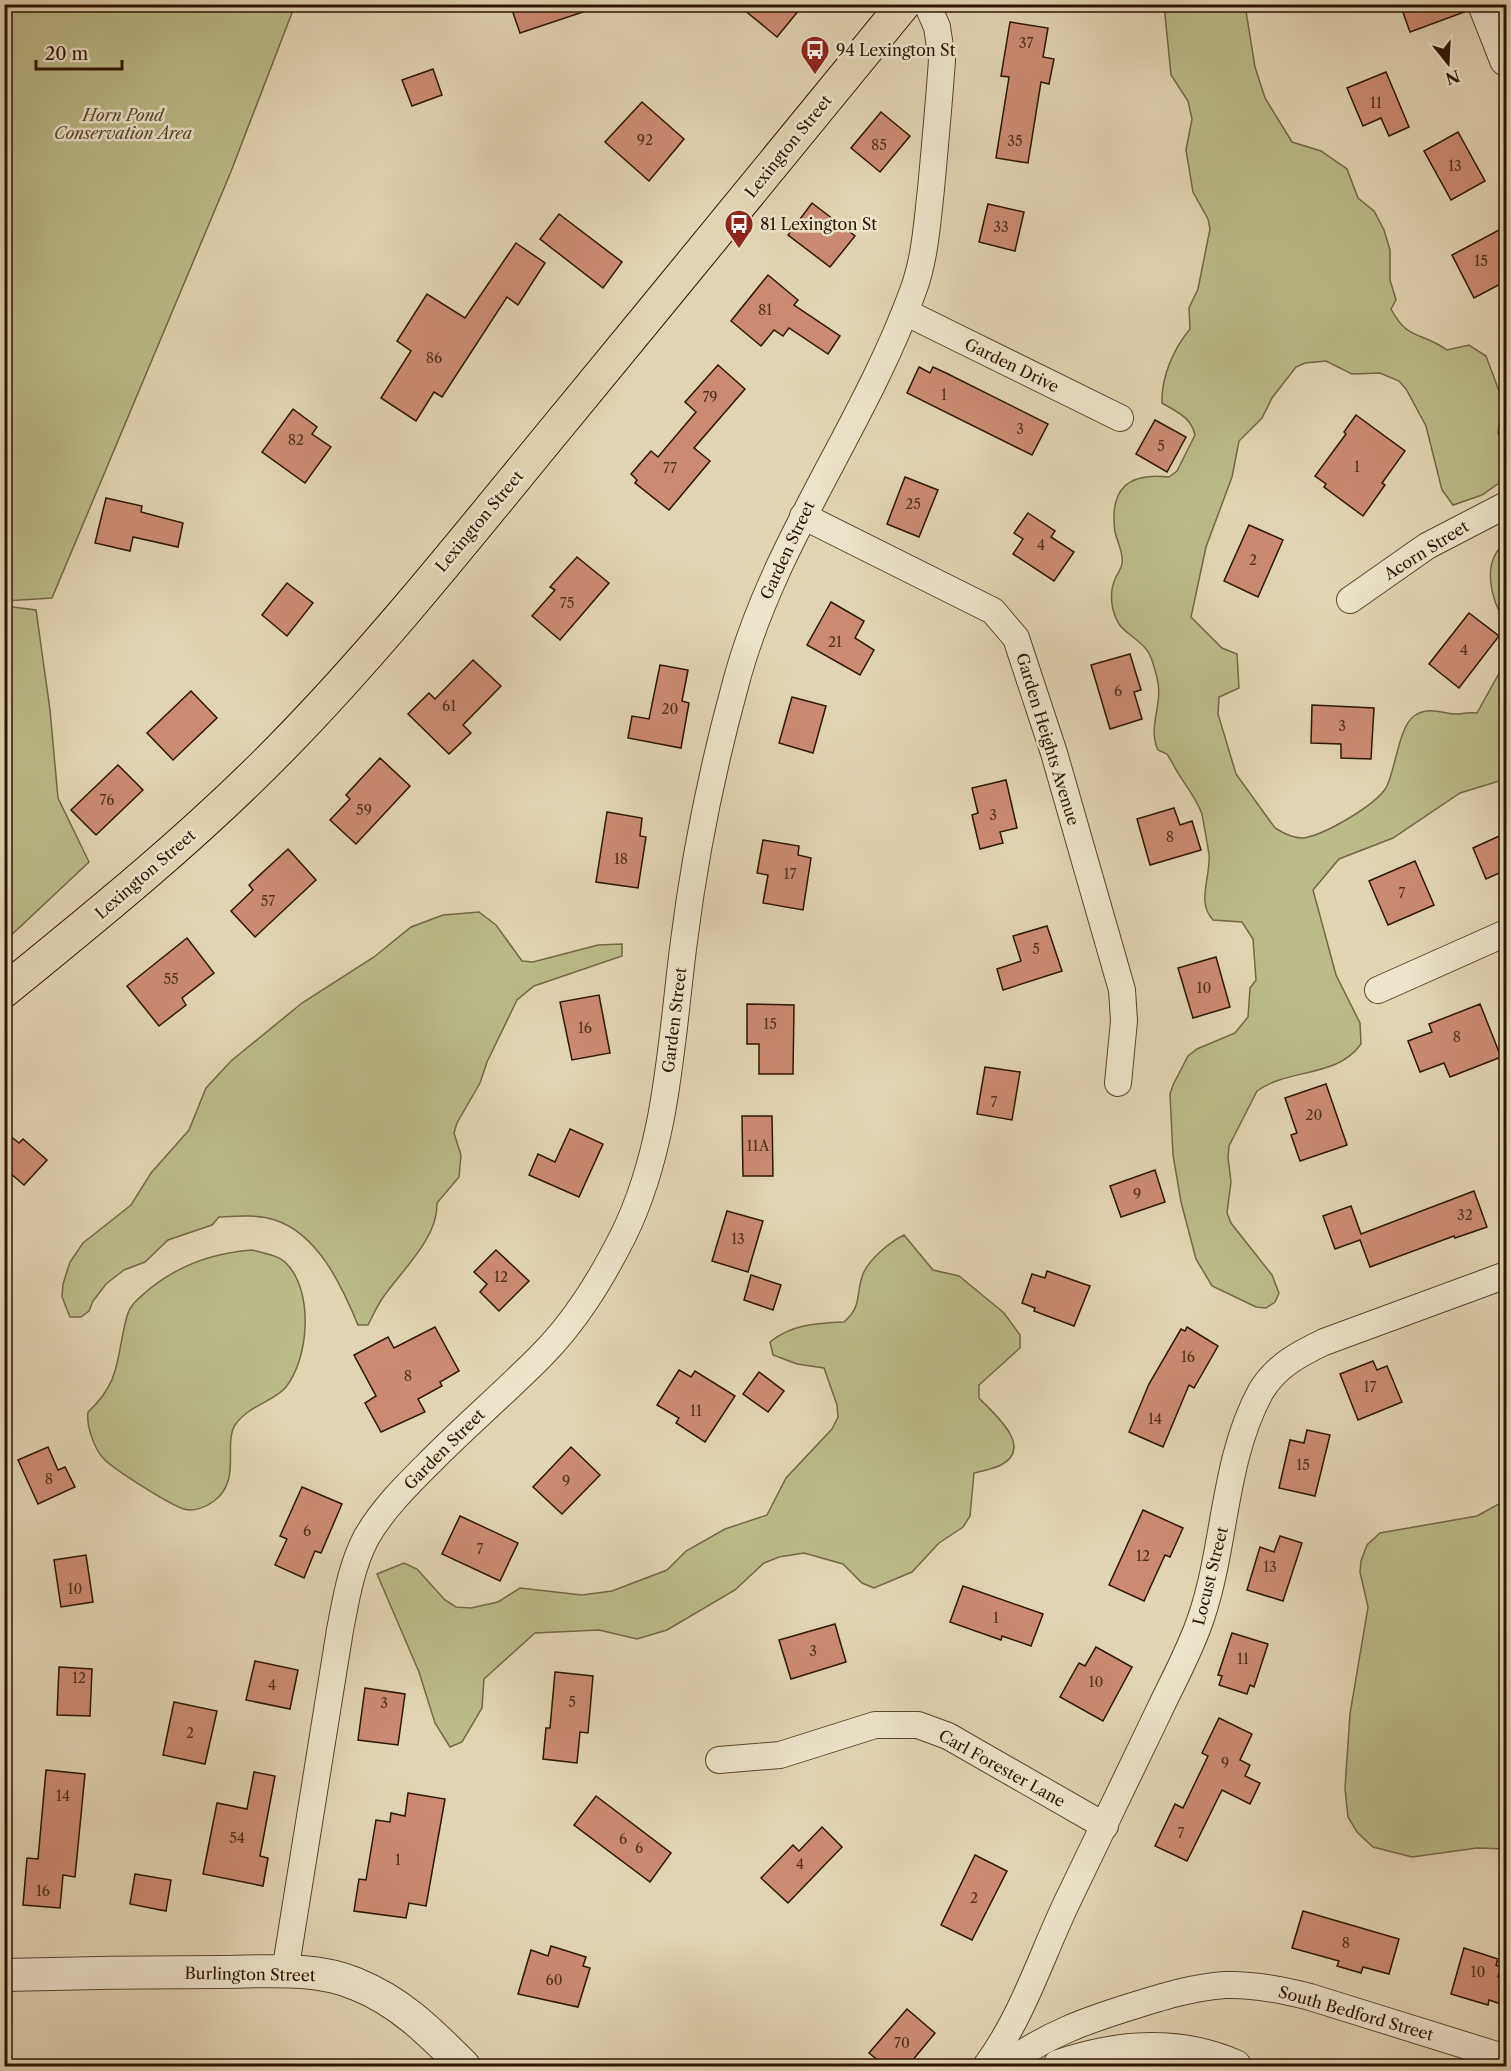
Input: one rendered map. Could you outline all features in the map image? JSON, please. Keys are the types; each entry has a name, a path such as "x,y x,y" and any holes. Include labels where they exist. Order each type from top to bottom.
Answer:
{"main road":[{"name":"Lexington Street","path":"4,991 111,905 197,829 282,747 327,699 461,544 904,4"}],"street":[{"name":"Garden Street","path":"285,1972 340,1630 350,1582 366,1540 391,1502 538,1359 579,1312 602,1276 625,1232 647,1178 656,1144 694,867 713,771 754,621 778,564 863,402 905,312 921,265 941,82 941,48 937,27 927,4"},
{"path":"1484,4 1506,60"},
{"name":"Garden Drive","path":"905,312 1120,418"},
{"name":"Acorn Street","path":"1350,600 1427,546 1506,505"},
{"name":"Garden Heights Avenue","path":"803,516 985,606 1005,622 1017,638 1051,742 1122,990 1124,1021 1118,1083"},
{"path":"1378,990 1506,933"},
{"name":"Locust Street","path":"986,2067 1011,2030 1059,1919 1199,1625 1242,1439 1252,1411 1269,1379 1297,1355 1324,1342 1506,1275"},
{"name":"Carl Forester Lane","path":"719,1760 780,1755 875,1725 897,1723 918,1725 948,1736 1105,1826"},
{"name":"Burlington Street","path":"4,1975 285,1972 335,1977 393,2002 431,2032 464,2067"},
{"name":"South Bedford Street","path":"1004,2067 1043,2039 1070,2026 1186,1990 1226,1985 1284,1990 1506,2058"},
{"path":"1059,2067 1097,2055 1150,2049 1193,2052 1235,2067"}],"green space":[{"name":"Horn Pond Conservation Area","path":"4,5 295,5 230,174 52,598 5,601"},
{"path":"1164,5 1245,5 1255,67 1265,98 1292,142 1321,151 1347,169 1358,198 1374,211 1384,230 1390,250 1390,280 1396,300 1391,309 1397,319 1409,331 1447,350 1469,345 1486,356 1502,399 1498,433 1506,452 1499,483 1482,495 1453,505 1442,490 1426,426 1406,389 1399,381 1380,373 1352,374 1326,361 1305,363 1296,367 1272,398 1262,418 1239,441 1232,477 1206,547 1191,617 1222,648 1237,654 1239,688 1219,697 1218,714 1236,774 1275,828 1289,835 1304,838 1324,831 1371,803 1386,788 1409,721 1426,711 1454,714 1477,713 1506,661 1506,779 1460,793 1393,838 1339,859 1313,890 1336,975 1360,1023 1361,1044 1351,1055 1326,1068 1283,1079 1257,1091 1229,1146 1231,1182 1227,1213 1231,1223 1272,1275 1279,1293 1275,1302 1266,1308 1256,1307 1212,1286 1196,1259 1181,1202 1173,1155 1170,1094 1188,1056 1197,1049 1235,1033 1248,1017 1250,988 1256,980 1253,939 1242,922 1213,920 1208,913 1205,897 1209,854 1202,814 1167,754 1158,750 1154,732 1159,688 1153,663 1146,649 1119,624 1112,602 1113,584 1122,559 1115,532 1114,517 1119,494 1132,481 1142,477 1169,477 1177,471 1195,435 1187,419 1162,403 1166,373 1179,345 1190,329 1189,308 1198,289 1210,229 1208,219 1193,192 1186,150 1192,119 1188,101 1171,75"},
{"path":"1506,542 1506,624 1496,604 1491,570 1498,550"},
{"path":"5,606 36,610 50,710 58,798 89,862 5,941"},
{"path":"479,912 496,925 522,961 533,962 598,945 622,944 622,956 534,986 517,1000 487,1062 480,1083 457,1123 454,1133 461,1155 459,1177 437,1203 436,1216 426,1241 382,1299 368,1325 358,1325 327,1263 304,1237 275,1220 247,1216 219,1217 212,1225 168,1240 145,1262 124,1270 106,1284 93,1301 89,1311 81,1317 70,1317 62,1297 63,1284 70,1262 83,1243 131,1205 151,1173 189,1130 206,1088 231,1061 302,1003 374,957 411,927 443,915"},
{"path":"904,1235 933,1270 959,1276 1004,1313 1020,1335 1020,1348 979,1385 979,1398 1008,1430 1014,1449 1010,1458 1001,1465 974,1473 970,1516 963,1527 939,1543 912,1572 874,1588 862,1583 843,1564 804,1553 779,1557 764,1563 735,1590 667,1630 637,1639 599,1630 535,1633 484,1679 482,1708 462,1742 450,1747 435,1723 419,1672 377,1574 404,1563 417,1569 445,1600 456,1607 471,1608 498,1602 520,1588 582,1595 612,1591 667,1570 686,1551 725,1529 767,1515 786,1478 832,1429 838,1417 837,1405 824,1368 797,1364 773,1355 770,1342 796,1328 844,1322 854,1310 866,1268 880,1252"},
{"path":"252,1250 279,1258 295,1275 304,1307 305,1325 300,1359 286,1387 247,1413 235,1425 231,1442 230,1473 222,1493 204,1507 184,1509 142,1486 103,1458 91,1436 88,1412 107,1390 112,1379 127,1316 130,1308 138,1299 183,1267 209,1257"},
{"path":"1506,1500 1506,1849 1477,1848 1412,1857 1373,1847 1357,1832 1348,1817 1345,1788 1350,1714 1368,1607 1360,1572 1367,1545 1380,1533 1477,1516"}],"building":[{"path":"510,4 591,4 592,9 520,33"},
{"path":"737,4 804,4 777,37"},
{"path":"1400,4 1466,4 1467,11 1410,32"},
{"path":"1010,22 1048,28 1043,57 1054,59 1049,84 1041,82 1028,163 996,158 1009,77 1001,76"},
{"path":"433,69 442,95 412,106 402,80"},
{"path":"1386,72 1409,127 1389,136 1381,118 1363,126 1347,88"},
{"path":"642,102 684,139 649,181 605,142"},
{"path":"881,112 910,136 880,172 851,148"},
{"path":"1458,132 1485,181 1451,200 1424,151"},
{"path":"812,203 855,236 830,267 788,235"},
{"path":"988,204 1024,212 1015,251 979,242"},
{"path":"559,214 622,262 603,288 540,239"},
{"path":"1499,230 1506,244 1506,281 1474,298 1452,255"},
{"path":"516,243 545,263 518,305 507,297 442,397 434,392 416,421 381,398 411,351 397,341 427,294 465,318"},
{"path":"768,275 798,300 794,305 840,336 828,354 789,328 783,336 774,330 761,346 731,321"},
{"path":"718,365 745,389 694,448 710,461 669,510 635,483 637,480 631,474 651,451 658,457 696,412 685,402"},
{"path":"919,367 930,373 933,367 1048,424 1032,455 907,393"},
{"path":"293,409 317,427 312,434 331,447 305,483 262,452"},
{"path":"1356,415 1405,451 1382,483 1385,485 1363,516 1324,487 1326,484 1315,476 1346,434 1344,432"},
{"path":"1155,420 1186,437 1167,472 1136,454"},
{"path":"905,477 938,490 919,537 887,524"},
{"path":"106,498 142,506 141,512 183,523 178,547 133,537 130,551 95,543"},
{"path":"1028,513 1055,531 1051,537 1074,552 1054,581 1013,554 1023,539 1014,533"},
{"path":"1249,525 1283,540 1258,597 1224,581"},
{"path":"577,557 609,583 560,640 532,616 555,590 550,587"},
{"path":"287,583 313,603 287,636 262,615"},
{"path":"831,602 864,621 855,638 874,650 860,675 807,645"},
{"path":"1469,613 1499,636 1459,688 1429,664"},
{"path":"1130,654 1141,690 1134,692 1142,719 1110,729 1091,665"},
{"path":"473,660 501,686 463,725 471,733 449,754 408,714 429,693 435,699"},
{"path":"660,665 688,670 682,701 689,703 681,748 628,738 632,716 649,719"},
{"path":"191,691 217,718 173,760 147,733"},
{"path":"792,697 826,706 813,753 779,743"},
{"path":"1312,705 1374,708 1371,759 1341,758 1341,744 1311,743"},
{"path":"380,758 410,786 356,844 330,820 350,799 346,795"},
{"path":"118,765 143,790 96,835 71,810"},
{"path":"1006,780 1017,828 1000,832 1003,843 980,849 972,815 978,813 972,788"},
{"path":"1174,808 1180,825 1192,821 1201,850 1150,865 1137,819"},
{"path":"607,812 642,818 640,836 646,837 638,888 596,882"},
{"path":"1506,833 1506,870 1486,879 1473,848"},
{"path":"763,840 799,846 798,855 811,858 803,910 763,903 768,875 757,873"},
{"path":"288,849 316,880 255,937 231,911 253,890 249,885"},
{"path":"1415,861 1434,905 1388,925 1369,881"},
{"path":"1047,926 1062,971 1003,990 997,969 1021,961 1013,936"},
{"path":"187,938 214,973 182,998 186,1005 159,1026 127,986"},
{"path":"1216,957 1230,1007 1193,1018 1178,968"},
{"path":"599,995 610,1053 572,1060 560,1002"},
{"path":"747,1004 794,1005 793,1074 759,1074 759,1044 747,1044"},
{"path":"1480,1004 1501,1057 1450,1077 1444,1063 1420,1072 1408,1041 1432,1032 1429,1024"},
{"path":"985,1067 1020,1072 1012,1120 977,1114"},
{"path":"1326,1084 1347,1145 1300,1161 1291,1135 1297,1133 1285,1098"},
{"path":"742,1116 772,1116 773,1176 743,1176"},
{"path":"570,1129 603,1144 579,1197 529,1175 538,1154 555,1162"},
{"path":"4,1131 19,1143 23,1139 47,1160 24,1185 4,1168"},
{"path":"1155,1170 1165,1202 1121,1217 1110,1186"},
{"path":"1474,1191 1487,1227 1455,1238 1454,1236 1370,1267 1360,1240 1335,1249 1323,1216 1351,1206 1361,1234"},
{"path":"727,1211 763,1221 748,1272 712,1261"},
{"path":"496,1250 529,1281 499,1311 480,1292 487,1284 474,1272"},
{"path":"1047,1271 1090,1286 1074,1326 1034,1311 1035,1308 1022,1303 1032,1274 1045,1278"},
{"path":"751,1275 781,1285 773,1310 744,1300"},
{"path":"435,1327 459,1371 440,1382 442,1386 418,1399 425,1412 381,1432 365,1403 376,1396 354,1355 388,1337 394,1348"},
{"path":"1187,1327 1218,1346 1194,1388 1189,1385 1163,1447 1129,1432 1149,1384 1181,1329 1185,1331"},
{"path":"1373,1361 1377,1370 1387,1366 1402,1402 1358,1420 1340,1374"},
{"path":"679,1370 691,1377 695,1371 735,1396 705,1442 676,1423 679,1418 657,1405"},
{"path":"759,1372 784,1391 768,1412 743,1394"},
{"path":"1307,1430 1330,1435 1315,1496 1279,1488 1290,1440 1304,1443"},
{"path":"48,1447 58,1470 65,1467 75,1487 38,1504 18,1460"},
{"path":"571,1447 600,1475 562,1514 533,1487"},
{"path":"302,1487 342,1504 321,1553 315,1551 304,1578 275,1565 287,1539 280,1536"},
{"path":"1143,1510 1183,1528 1170,1557 1165,1555 1144,1601 1109,1585"},
{"path":"460,1516 518,1543 500,1581 442,1554"},
{"path":"1280,1536 1302,1543 1283,1601 1247,1590 1260,1547 1274,1552"},
{"path":"86,1555 93,1602 61,1607 54,1560"},
{"path":"963,1586 1043,1614 1031,1646 1002,1636 1001,1640 950,1622"},
{"path":"835,1624 846,1662 791,1679 779,1640"},
{"path":"1232,1633 1268,1644 1254,1687 1250,1685 1247,1694 1219,1685 1222,1676 1218,1675"},
{"path":"1096,1647 1132,1667 1103,1721 1060,1697 1079,1663 1085,1666"},
{"path":"255,1661 298,1670 290,1709 246,1700"},
{"path":"59,1667 92,1669 90,1716 57,1715"},
{"path":"555,1672 593,1676 588,1733 580,1732 577,1763 543,1759 546,1728 550,1728"},
{"path":"365,1688 405,1694 398,1745 358,1740"},
{"path":"174,1702 217,1711 205,1764 163,1755"},
{"path":"1219,1718 1252,1734 1240,1760 1250,1765 1245,1776 1260,1783 1250,1804 1222,1790 1187,1861 1155,1846 1175,1804 1183,1808 1208,1756 1202,1753"},
{"path":"46,1770 85,1774 75,1877 63,1875 60,1908 23,1905 27,1858 38,1859"},
{"path":"254,1772 275,1776 260,1856 268,1858 263,1886 203,1874 217,1803 247,1809"},
{"path":"408,1793 445,1799 426,1906 409,1903 406,1918 354,1911 359,1879 366,1880 376,1820 390,1822 391,1813 405,1816"},
{"path":"596,1796 671,1853 650,1882 574,1825"},
{"path":"822,1827 842,1847 788,1903 761,1878 793,1845 799,1851"},
{"path":"975,1855 1007,1871 972,1940 941,1925"},
{"path":"135,1874 171,1880 166,1911 130,1904"},
{"path":"1303,1911 1399,1939 1389,1974 1363,1967 1361,1973 1337,1966 1339,1961 1292,1948"},
{"path":"551,1946 586,1957 583,1966 590,1968 578,2007 518,1994 531,1950 548,1956"},
{"path":"1464,1948 1498,1959 1496,1965 1501,1967 1498,1977 1506,1980 1501,2004 1489,2000 1488,2005 1451,1994"},
{"path":"907,2009 935,2033 907,2067 886,2067 869,2053"}],"place":[{"name":"94 Lexington St","path":"815,76"},
{"name":"81 Lexington St","path":"739,250"}]}
